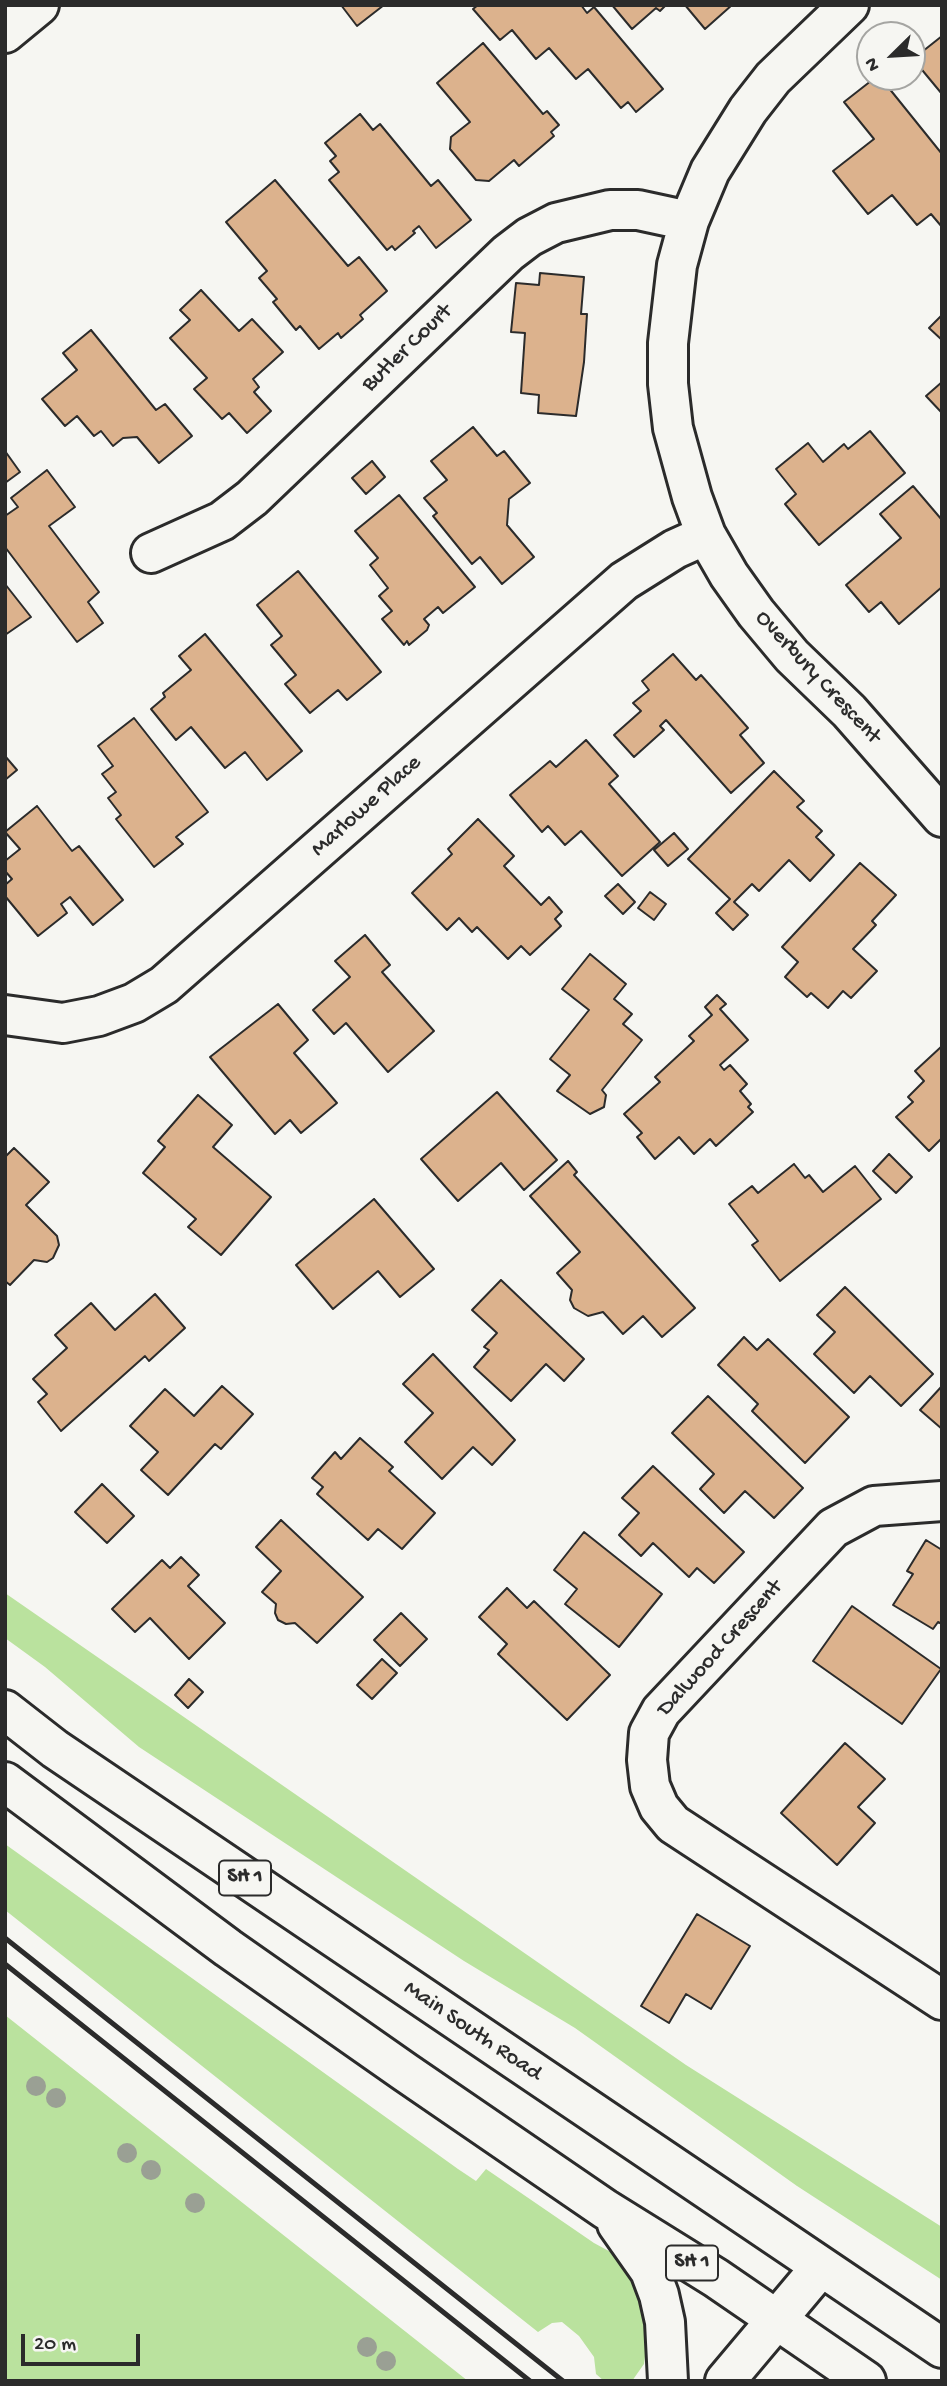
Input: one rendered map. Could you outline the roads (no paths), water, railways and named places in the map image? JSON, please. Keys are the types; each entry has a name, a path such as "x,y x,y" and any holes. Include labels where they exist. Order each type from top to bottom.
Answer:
{"main road":[{"path":"5,33 39,5"},
{"name":"Overbury Crescent","path":"849,5 773,78 748,110 710,171 689,221 677,265 671,301 668,384 681,463 706,535 756,613 792,656 849,711 942,817"},
{"name":"Butler Court","path":"151,553 222,521 252,498 508,253 529,237 556,223 610,210 638,210 689,221"},
{"name":"Marlowe Place","path":"5,1015 63,1023 99,1016 134,1003 164,985 617,587 645,566 706,535"},
{"name":"Dalwood Crescent","path":"942,1501 874,1506 833,1528 661,1711 649,1734 647,1760 650,1786 659,1807 673,1824 942,2000"},
{"name":"Main South Road","path":"5,1710 55,1749 942,2348"},
{"name":"SH 1","path":"5,1782 228,1948 605,2209 778,2320 866,2381"},
{"path":"605,2209 632,2242 650,2271 659,2295 665,2322 668,2381"},
{"path":"724,2381 820,2268"}],"railway":[{"path":"5,1938 563,2381"},
{"path":"5,1964 530,2381"}]}
